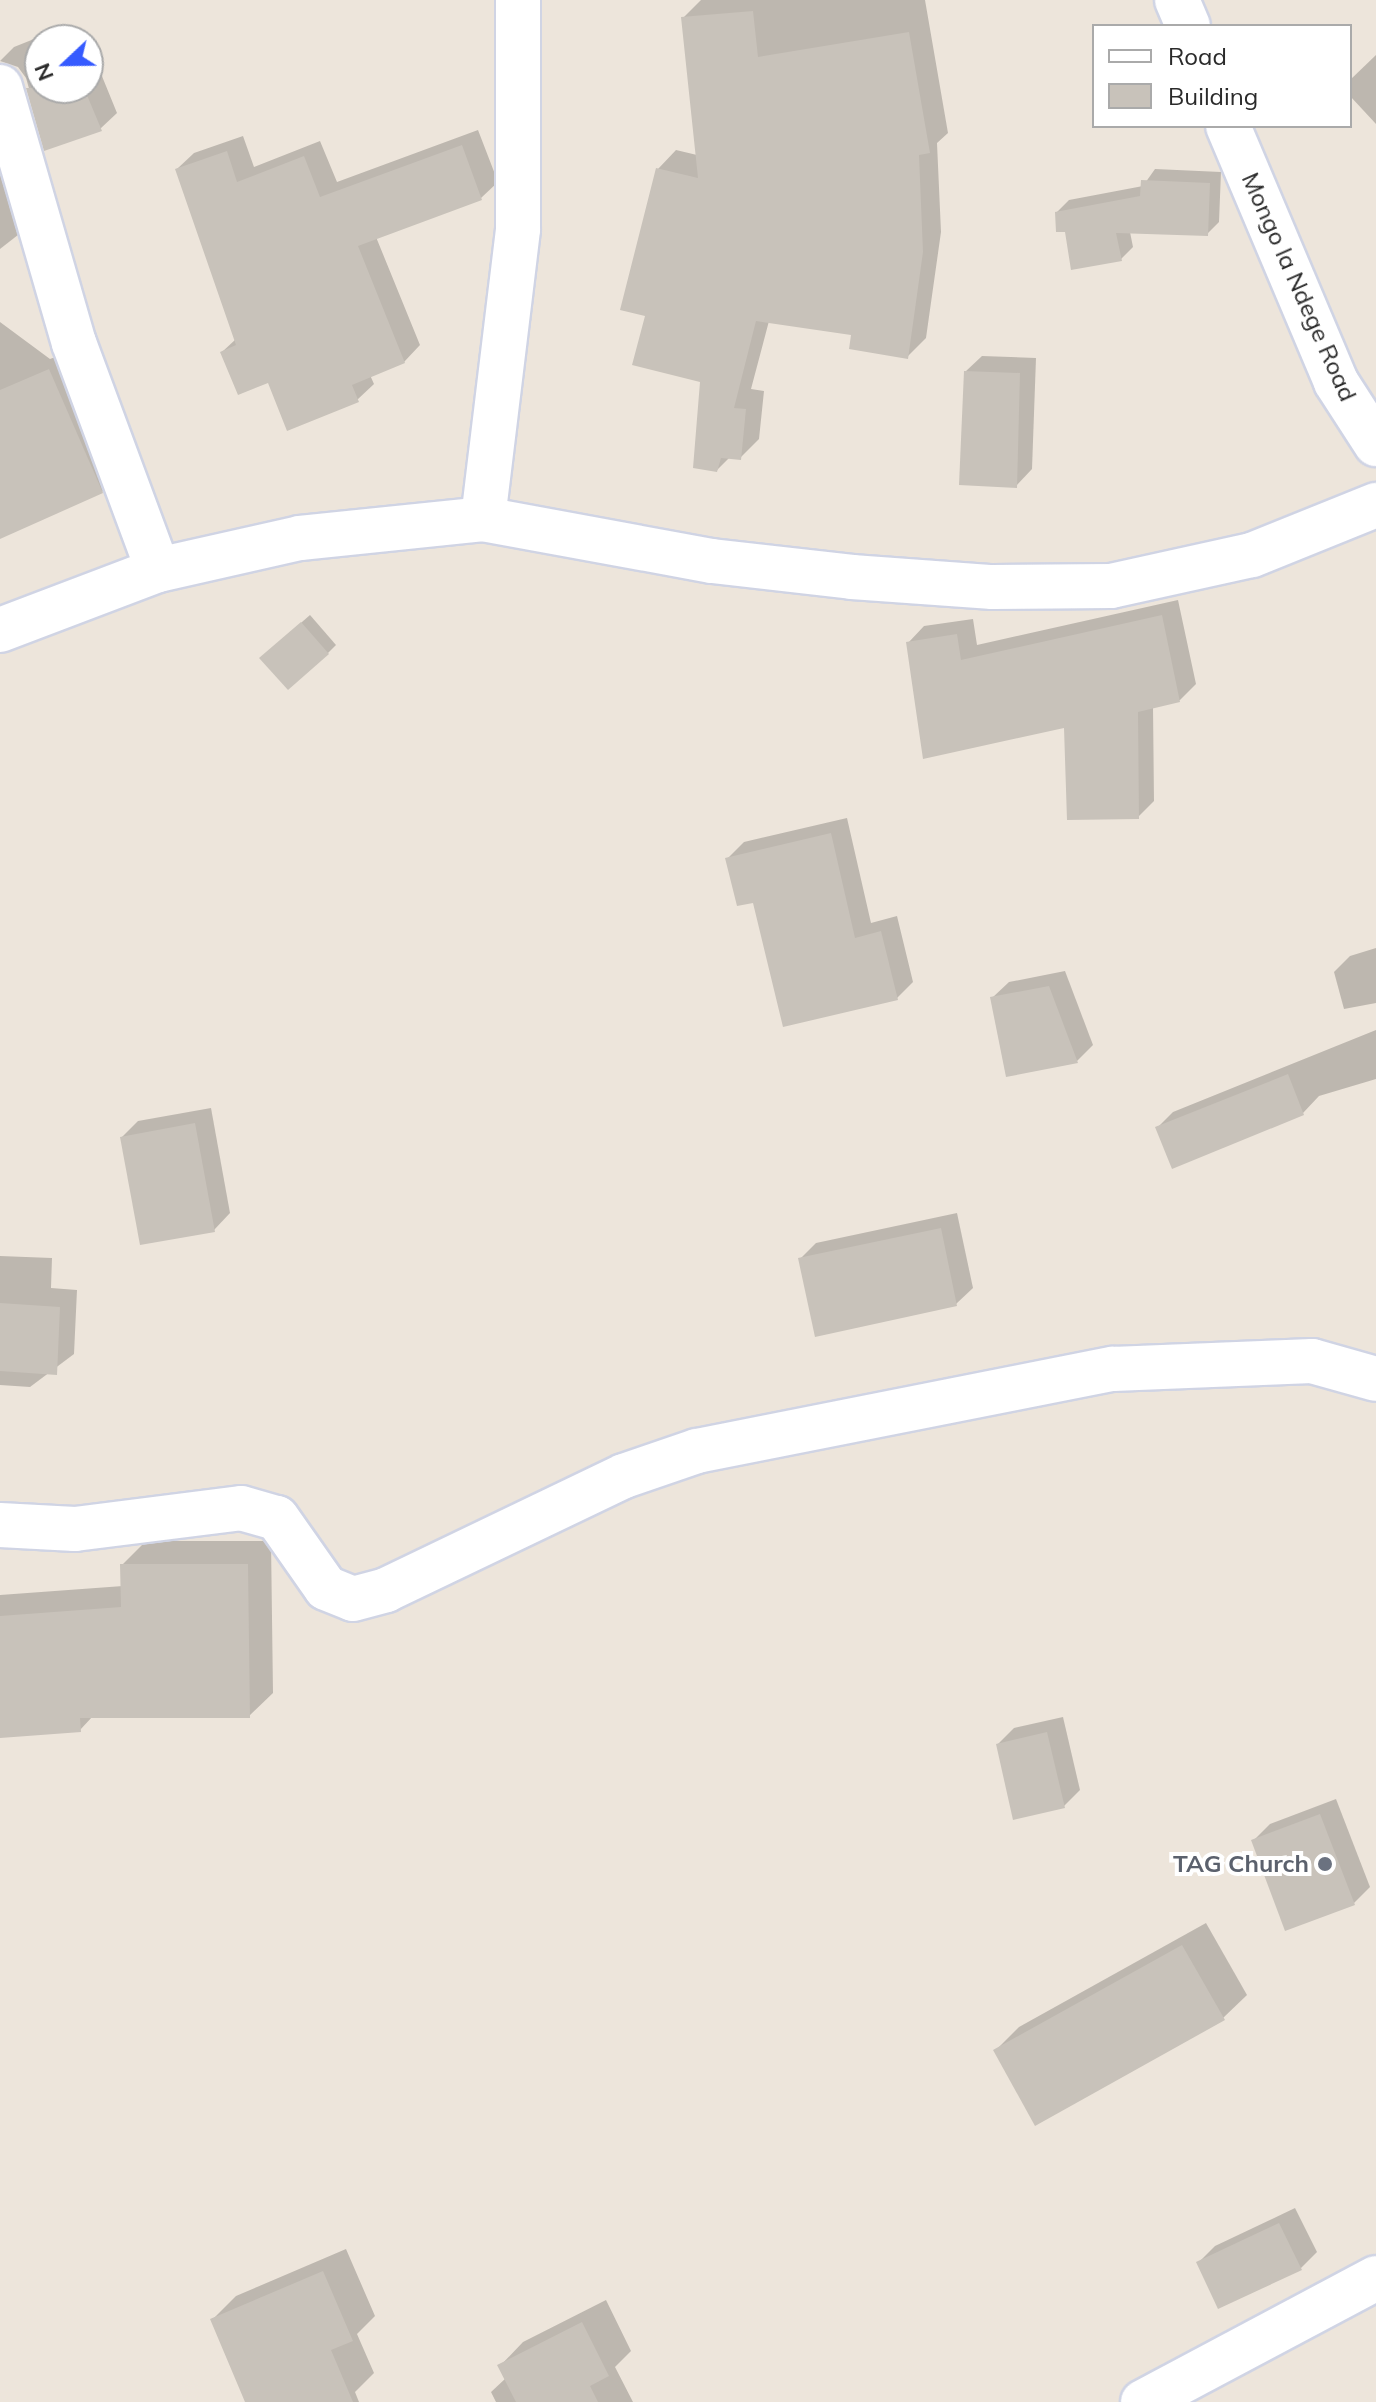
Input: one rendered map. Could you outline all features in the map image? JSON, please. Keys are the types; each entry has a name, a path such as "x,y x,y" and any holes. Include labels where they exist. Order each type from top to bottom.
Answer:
{"street":[{"path":"483,519 518,229 518,0"},
{"path":"1177,0 1187,24"},
{"path":"0,87 74,343 158,570"},
{"name":"Mongo la Ndege Road","path":"1229,128 1336,382 1376,444"},
{"path":"6,614 158,570 300,538 483,519 712,561 852,577 993,587 1111,586 1252,555 1376,505"},
{"path":"0,1525 75,1529 241,1508 277,1518 326,1588 353,1599 386,1590 624,1476 697,1451 1113,1369 1312,1361 1376,1379"},
{"path":"1143,2402 1376,2278"}],"building":[{"path":"753,11 758,57 909,32 930,153 919,155 923,252 908,359 849,349 851,335 756,321 734,408 746,409 741,460 721,458 717,472 693,468 700,382 632,365 645,316 620,310 656,168 698,178 681,17"},
{"path":"31,104 91,104 102,131 44,151"},
{"path":"462,145 482,200 358,246 405,363 352,385 359,402 287,431 268,383 238,395 220,352 236,345 175,169 227,151 237,182 304,156 320,197"},
{"path":"1141,180 1210,183 1208,236 1116,233 1122,261 1071,270 1065,232 1056,232 1055,212 1140,196"},
{"path":"49,369 103,493 0,539 0,390"},
{"path":"964,371 1020,373 1017,488 959,485"},
{"path":"1162,615 1180,702 1138,712 1139,819 1067,820 1064,728 923,759 906,642 957,634 961,660"},
{"path":"301,622 329,654 288,690 259,658"},
{"path":"831,833 855,938 881,931 898,1000 783,1027 753,903 737,906 725,858"},
{"path":"1049,986 1078,1063 1006,1077 990,997"},
{"path":"1288,1074 1304,1115 1172,1169 1155,1127"},
{"path":"195,1123 215,1232 140,1245 120,1137"},
{"path":"941,1228 957,1306 815,1337 798,1258"},
{"path":"0,1303 60,1307 57,1375 0,1371"},
{"path":"120,1564 248,1564 250,1718 80,1718 81,1732 0,1738 0,1616 121,1607"},
{"path":"1047,1732 1065,1808 1013,1820 996,1744"},
{"path":"1320,1814 1355,1905 1285,1931 1251,1840"},
{"path":"1182,1945 1225,2020 1035,2126 993,2050"},
{"path":"1279,2223 1302,2270 1218,2309 1196,2262"},
{"path":"323,2271 353,2341 331,2350 353,2402 245,2402 210,2319"},
{"path":"582,2322 609,2376 590,2386 598,2402 516,2402 497,2365"}],"place":[{"name":"TAG Church","path":"1325,1864"}]}
